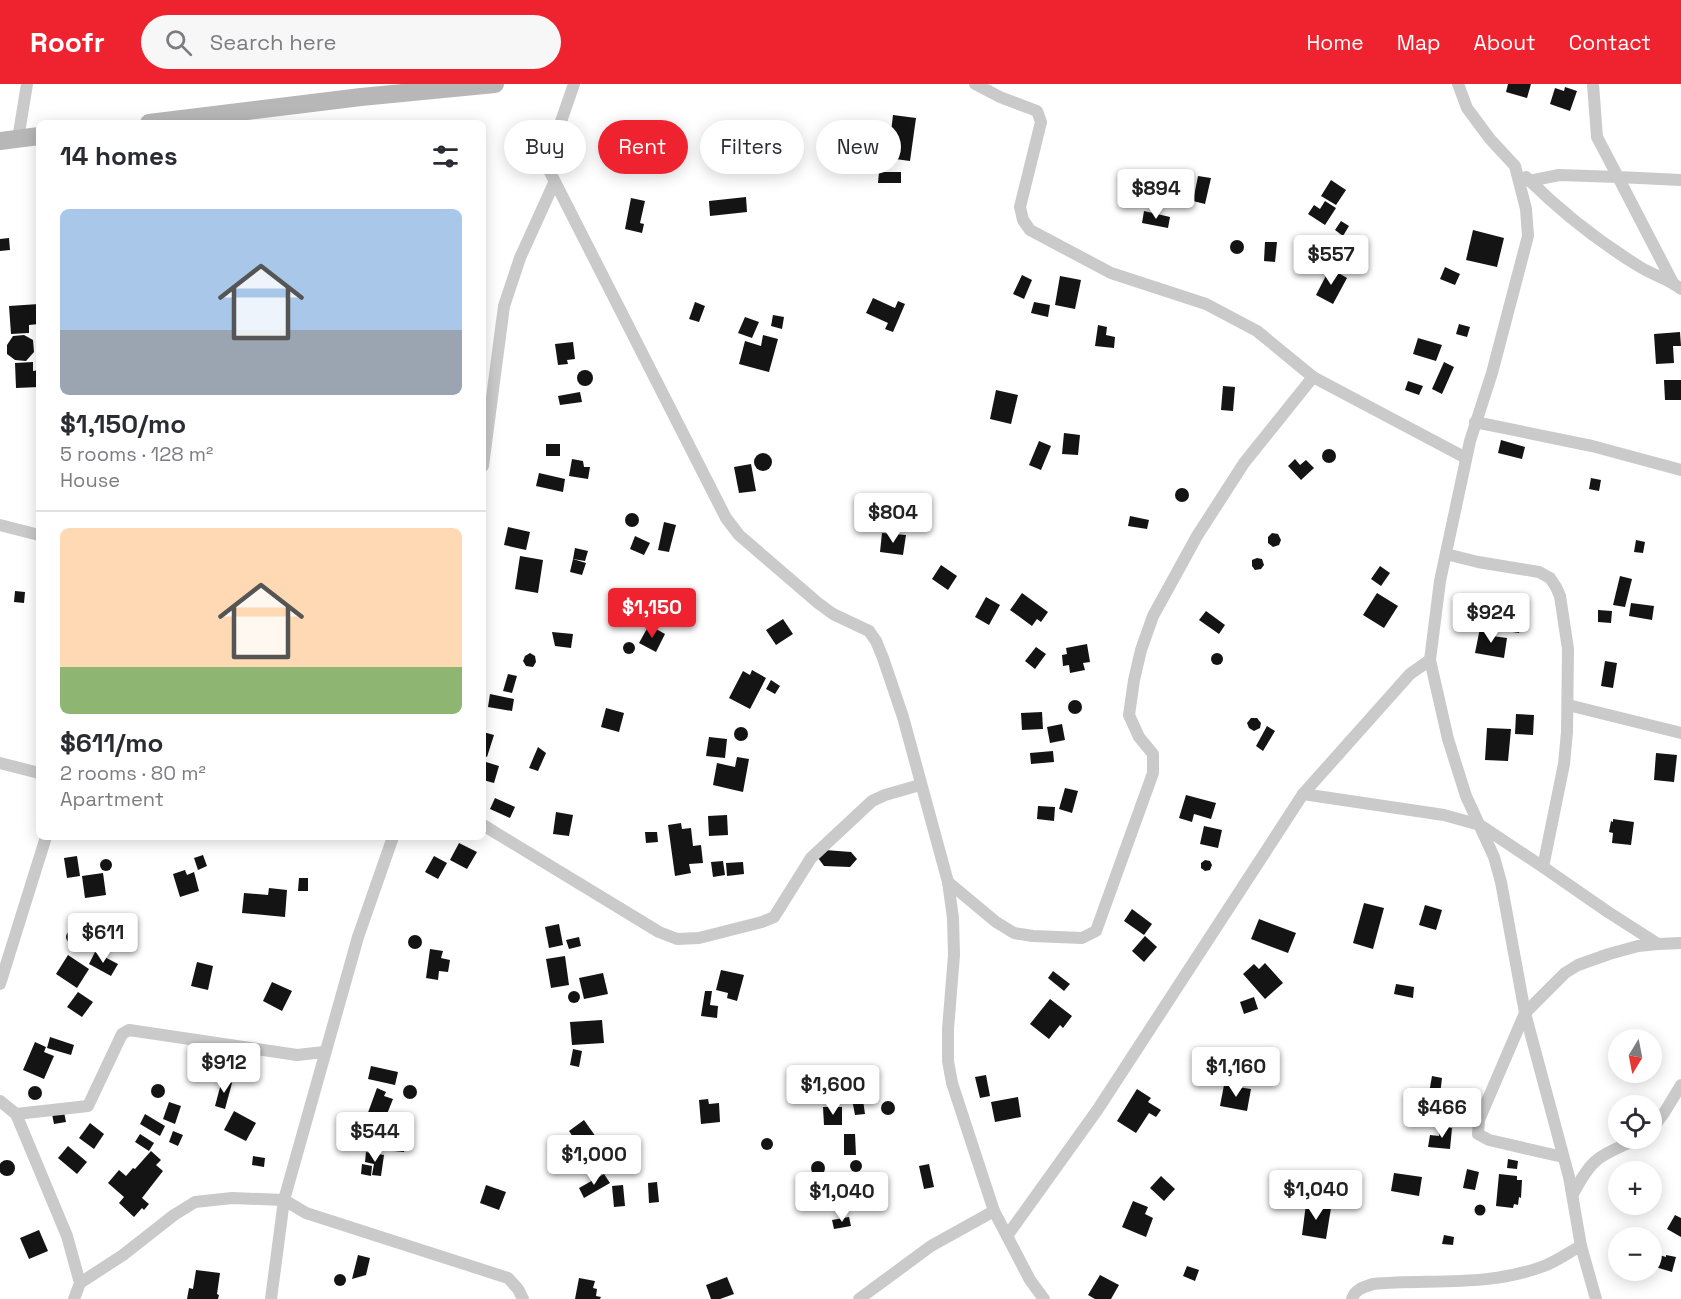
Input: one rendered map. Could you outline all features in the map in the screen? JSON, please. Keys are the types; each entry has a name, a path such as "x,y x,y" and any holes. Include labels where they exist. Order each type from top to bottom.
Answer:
{"street":[{"path":"27,84 9,140 36,136"},
{"path":"202,120 219,119 361,91 495,84"},
{"path":"574,84 548,164 554,183 643,352 726,518 740,536 818,603 833,614 869,631 876,641 903,717 948,882 953,918 954,955 948,1029 948,1061 952,1083 994,1211 1030,1280 1044,1299"},
{"path":"975,84 1000,97 1037,111 1041,122 1020,207 1023,220 1030,230 1111,273 1206,304 1257,331 1313,377 1466,458"},
{"path":"1458,84 1467,108 1490,139 1529,180 1601,240 1639,267 1677,286"},
{"path":"1593,84 1597,137 1677,286"},
{"path":"1515,166 1526,210 1528,236 1492,373 1466,458 1437,601 1430,660 1448,739 1466,796 1494,857 1501,882 1525,1013 1573,1194 1581,1245 1596,1299"},
{"path":"1529,180 1558,175 1681,180"},
{"path":"486,443 504,306 520,258 554,183"},
{"path":"948,882 996,922 1014,933 1082,938 1096,931 1153,773 1153,754 1139,737 1130,715 1141,650 1153,616 1197,536 1244,463 1313,377"},
{"path":"1476,422 1592,446 1681,470"},
{"path":"0,525 36,534"},
{"path":"1446,554 1539,572 1550,578 1557,586 1568,649 1568,705 1564,764 1543,867"},
{"path":"1008,1236 1098,1109 1303,794 1410,674 1430,660"},
{"path":"1568,705 1681,734"},
{"path":"0,763 36,773"},
{"path":"486,827 659,932 677,939 699,938 774,917 812,858 872,801 920,785"},
{"path":"1303,794 1444,815 1480,825 1658,944"},
{"path":"0,984 45,840"},
{"path":"271,1299 284,1200 358,937 392,840"},
{"path":"1563,1157 1489,1140 1478,1134 1479,1119 1525,1013 1566,973 1578,965 1638,946 1681,943"},
{"path":"16,1114 88,1106 122,1034 129,1030 297,1055 324,1052"},
{"path":"1662,1116 1681,1085"},
{"path":"0,1101 16,1114 67,1236 80,1283 74,1299"},
{"path":"1573,1194 1592,1163 1615,1149"},
{"path":"80,1283 123,1255 174,1215 195,1202 232,1198 284,1200 306,1213 508,1278 523,1299"},
{"path":"859,1299 931,1246 994,1211"},
{"path":"1352,1299 1360,1288 1373,1284 1478,1282 1510,1276 1546,1265 1581,1245"}],"building":[{"path":"1508,84 1531,84 1527,98 1506,92"},
{"path":"1565,87 1577,91 1570,111 1550,104 1555,88 1564,91"},
{"path":"893,115 916,118 910,161 901,160 901,120 892,120"},
{"path":"879,174 901,174 901,183 878,183"},
{"path":"1198,176 1211,178 1205,204 1193,201"},
{"path":"1331,180 1346,190 1336,205 1321,196"},
{"path":"746,197 747,212 710,216 709,201"},
{"path":"631,198 645,201 640,223 644,224 642,233 625,229"},
{"path":"1325,201 1336,208 1325,225 1308,214 1314,205 1320,209"},
{"path":"1144,211 1170,217 1168,228 1142,223"},
{"path":"1341,221 1349,226 1343,236 1335,230"},
{"path":"1473,230 1504,238 1497,267 1466,260"},
{"path":"9,238 10,250 0,251 0,239"},
{"path":"1237,240 1242,242 1244,247 1242,252 1237,254 1232,252 1230,247 1232,242"},
{"path":"1265,242 1277,242 1275,262 1264,261"},
{"path":"1445,267 1460,274 1455,285 1440,279"},
{"path":"1330,268 1347,278 1333,304 1316,295"},
{"path":"1022,275 1032,280 1024,299 1013,294"},
{"path":"1060,276 1081,280 1075,309 1055,305"},
{"path":"873,298 895,308 898,301 905,304 893,332 885,329 888,323 866,313"},
{"path":"695,302 705,306 699,322 689,319"},
{"path":"1034,302 1050,305 1048,317 1031,313"},
{"path":"36,304 36,324 29,325 29,333 11,334 9,306"},
{"path":"773,315 784,317 782,329 771,326"},
{"path":"745,317 759,322 752,338 738,333"},
{"path":"1459,324 1470,327 1467,337 1456,334"},
{"path":"1098,325 1107,327 1106,335 1115,337 1114,348 1095,346"},
{"path":"1680,332 1681,346 1673,346 1674,363 1656,364 1654,334"},
{"path":"24,335 33,340 34,352 26,361 15,360 7,354 7,345 13,336"},
{"path":"763,335 778,339 769,372 739,364 745,341 761,346"},
{"path":"1418,338 1442,345 1436,361 1413,354"},
{"path":"573,342 575,359 567,360 568,364 558,365 555,344"},
{"path":"33,362 33,371 36,370 36,387 16,388 15,363"},
{"path":"1444,362 1454,367 1442,394 1432,389"},
{"path":"585,370 593,378 585,386 577,378"},
{"path":"1664,380 1681,380 1681,400 1665,400"},
{"path":"1408,381 1423,386 1419,395 1405,390"},
{"path":"1223,386 1235,387 1233,411 1221,410"},
{"path":"996,390 1018,395 1011,424 990,419"},
{"path":"580,392 582,402 560,405 558,396"},
{"path":"1064,433 1080,435 1078,455 1062,454"},
{"path":"1501,440 1525,447 1522,459 1498,453"},
{"path":"1039,441 1051,446 1041,470 1029,465"},
{"path":"546,444 560,444 560,456 546,456"},
{"path":"1326,449 1332,449 1336,456 1332,463 1326,463 1322,459 1322,453"},
{"path":"763,453 769,456 772,462 769,468 763,471 757,468 754,462 757,456"},
{"path":"572,459 583,461 584,467 590,467 588,479 569,476"},
{"path":"1295,459 1300,465 1306,460 1314,468 1301,480 1288,466"},
{"path":"751,464 756,491 739,493 734,467"},
{"path":"539,473 565,479 563,492 536,486"},
{"path":"1591,478 1601,480 1599,491 1589,489"},
{"path":"1182,488 1187,490 1189,495 1187,500 1182,502 1177,500 1175,495 1177,490"},
{"path":"904,500 921,501 920,517 903,516"},
{"path":"629,513 635,513 639,520 635,527 629,527 625,523 625,517"},
{"path":"1130,516 1149,520 1147,529 1128,526"},
{"path":"664,522 676,525 669,552 658,550"},
{"path":"508,527 530,532 526,550 504,545"},
{"path":"882,533 906,535 903,555 880,552"},
{"path":"1272,533 1278,534 1281,540 1279,545 1273,547 1268,543 1268,537"},
{"path":"635,536 650,543 644,555 630,549"},
{"path":"1636,540 1645,542 1643,553 1634,552"},
{"path":"575,548 588,551 585,561 573,559"},
{"path":"520,556 543,560 538,593 515,589"},
{"path":"573,559 586,563 582,575 570,572"},
{"path":"1262,559 1264,565 1261,569 1255,570 1252,560"},
{"path":"941,565 957,576 948,590 932,579"},
{"path":"1380,566 1390,573 1381,586 1371,579"},
{"path":"1620,576 1632,579 1625,607 1613,605"},
{"path":"15,591 25,592 24,603 14,602"},
{"path":"1022,593 1048,612 1041,622 1037,619 1032,626 1010,610"},
{"path":"1377,593 1398,606 1384,628 1363,615"},
{"path":"986,597 1000,605 989,625 975,617"},
{"path":"1631,603 1654,606 1652,620 1629,616"},
{"path":"1485,609 1488,610 1488,620 1481,621 1478,620 1477,613 1478,610"},
{"path":"1598,610 1612,611 1611,623 1598,622"},
{"path":"1206,611 1225,625 1219,634 1199,620"},
{"path":"1509,612 1523,614 1519,633 1506,631"},
{"path":"783,619 793,634 776,645 766,630"},
{"path":"649,625 665,634 656,652 639,643"},
{"path":"1480,628 1491,630 1492,636 1507,638 1504,658 1475,653"},
{"path":"552,632 573,634 571,648 555,646"},
{"path":"631,642 635,648 631,654 627,654 623,646"},
{"path":"1087,644 1090,662 1083,663 1085,670 1070,673 1069,665 1063,666 1062,655 1067,654 1066,648"},
{"path":"1036,647 1046,654 1035,669 1025,661"},
{"path":"530,653 535,656 536,662 533,667 526,666 523,661"},
{"path":"1219,653 1222,654 1222,664 1215,665 1212,664 1211,657 1212,654"},
{"path":"1605,661 1617,663 1613,688 1601,686"},
{"path":"752,670 766,678 750,709 729,698 743,671 750,675"},
{"path":"508,674 517,676 512,693 503,691"},
{"path":"771,680 780,686 775,694 766,689"},
{"path":"490,694 514,699 512,711 488,707"},
{"path":"1072,700 1078,700 1082,707 1078,714 1072,714 1068,710 1068,704"},
{"path":"606,708 624,713 619,732 601,727"},
{"path":"1042,712 1043,729 1022,730 1021,713"},
{"path":"1516,714 1534,715 1533,735 1515,734"},
{"path":"1251,718 1257,718 1261,723 1260,728 1254,731 1249,728 1247,723"},
{"path":"1062,724 1065,740 1050,743 1047,727"},
{"path":"1267,726 1275,731 1263,751 1256,746"},
{"path":"738,727 744,727 748,734 744,741 738,741 734,737 734,731"},
{"path":"1487,728 1511,729 1508,761 1485,760"},
{"path":"486,733 494,735 486,756"},
{"path":"709,737 727,739 725,758 706,756"},
{"path":"538,747 546,753 538,771 529,768"},
{"path":"1053,751 1054,762 1031,764 1030,753"},
{"path":"1656,753 1677,755 1674,782 1654,780"},
{"path":"737,757 749,759 743,792 713,785 717,763 735,767"},
{"path":"486,762 499,766 494,783 486,781"},
{"path":"1065,788 1078,791 1072,813 1059,809"},
{"path":"1186,795 1216,803 1211,819 1194,814 1192,822 1179,818"},
{"path":"495,798 515,807 510,818 490,809"},
{"path":"1038,806 1055,807 1054,821 1037,819"},
{"path":"556,812 573,815 569,836 553,834"},
{"path":"727,815 728,835 709,836 708,816"},
{"path":"1613,819 1634,822 1631,845 1612,843 1613,833 1609,832"},
{"path":"681,823 682,829 691,828 693,846 701,845 703,863 689,864 691,873 675,876 668,825"},
{"path":"1204,826 1222,830 1218,848 1200,844"},
{"path":"645,832 657,832 658,842 646,843"},
{"path":"459,843 477,852 467,869 450,860"},
{"path":"825,850 851,852 857,859 850,867 824,866 818,858"},
{"path":"203,855 207,866 198,870 194,858"},
{"path":"77,856 80,876 67,878 64,858"},
{"path":"434,856 447,863 438,879 425,872"},
{"path":"108,859 112,865 108,871 104,871 100,863"},
{"path":"1205,860 1210,861 1212,865 1210,870 1205,871 1201,868 1201,863"},
{"path":"723,861 725,875 713,877 711,862"},
{"path":"743,862 744,874 727,876 726,863"},
{"path":"185,870 187,875 194,872 199,891 180,897 173,874"},
{"path":"103,873 106,895 85,898 82,876"},
{"path":"299,878 308,878 308,891 298,891"},
{"path":"269,888 287,890 285,917 242,913 244,893 268,895"},
{"path":"1364,903 1384,908 1373,949 1353,943"},
{"path":"1425,905 1442,910 1436,930 1419,925"},
{"path":"1132,909 1152,924 1144,935 1124,921"},
{"path":"1259,919 1296,933 1288,953 1251,939"},
{"path":"559,924 563,945 549,948 545,927"},
{"path":"72,931 78,937 72,943 66,937"},
{"path":"415,935 420,937 422,942 420,947 415,949 410,947 408,942 410,937"},
{"path":"1145,936 1157,947 1144,962 1132,951"},
{"path":"579,937 581,946 569,949 566,940"},
{"path":"430,949 443,951 441,958 450,960 448,972 439,971 438,980 426,978"},
{"path":"95,952 118,964 111,976 89,964"},
{"path":"68,955 89,969 77,988 56,974"},
{"path":"565,956 569,985 551,988 546,959"},
{"path":"197,962 213,966 208,990 191,986"},
{"path":"1265,963 1283,983 1265,999 1243,974 1254,964 1259,969"},
{"path":"721,970 744,975 737,1001 727,998 728,993 716,990"},
{"path":"1053,971 1070,984 1064,991 1048,978"},
{"path":"603,973 608,994 584,999 579,978"},
{"path":"272,982 292,991 282,1011 263,1001"},
{"path":"1396,984 1414,987 1413,998 1394,994"},
{"path":"576,991 580,997 576,1003 572,1003 568,995"},
{"path":"705,991 712,991 710,1005 718,1006 717,1018 701,1016"},
{"path":"78,992 93,1002 82,1017 67,1007"},
{"path":"1254,997 1258,1009 1244,1014 1240,1002"},
{"path":"1050,999 1072,1016 1063,1028 1060,1025 1049,1039 1030,1024"},
{"path":"602,1020 604,1043 572,1045 570,1022"},
{"path":"50,1037 74,1045 71,1055 47,1048"},
{"path":"35,1042 46,1047 44,1052 54,1056 44,1079 23,1070"},
{"path":"573,1049 582,1051 579,1067 570,1065"},
{"path":"193,1058 204,1062 201,1071 190,1068"},
{"path":"371,1066 398,1072 395,1085 368,1079"},
{"path":"986,1075 990,1096 980,1098 975,1077"},
{"path":"1432,1076 1442,1078 1440,1095 1429,1093"},
{"path":"222,1080 232,1083 225,1109 215,1106"},
{"path":"155,1084 161,1084 165,1091 161,1098 155,1098 151,1094 151,1088"},
{"path":"407,1085 413,1085 417,1092 413,1099 407,1099 403,1095 403,1089"},
{"path":"1224,1085 1251,1089 1247,1111 1220,1106"},
{"path":"32,1086 38,1086 42,1093 38,1100 32,1100 28,1096 28,1090"},
{"path":"377,1088 386,1092 384,1096 393,1099 383,1124 366,1118"},
{"path":"1137,1089 1151,1098 1148,1102 1161,1110 1156,1117 1149,1113 1136,1133 1117,1121"},
{"path":"862,1093 865,1114 855,1115 851,1094"},
{"path":"1018,1097 1021,1117 995,1122 991,1102"},
{"path":"708,1099 709,1104 719,1103 720,1122 701,1124 699,1100"},
{"path":"1439,1100 1452,1102 1451,1111 1438,1110"},
{"path":"888,1101 893,1103 895,1108 893,1113 888,1115 883,1113 881,1108 883,1103"},
{"path":"169,1102 181,1106 175,1124 163,1119"},
{"path":"823,1107 842,1107 842,1125 824,1125"},
{"path":"234,1111 256,1123 246,1141 224,1130"},
{"path":"64,1112 66,1122 54,1124 52,1114"},
{"path":"145,1114 165,1126 160,1136 140,1124"},
{"path":"584,1120 596,1137 580,1147 569,1131"},
{"path":"90,1123 104,1134 94,1149 79,1138"},
{"path":"397,1126 403,1132 397,1138 391,1132"},
{"path":"1440,1126 1452,1128 1450,1149 1428,1147 1430,1135 1439,1136"},
{"path":"173,1131 183,1135 178,1146 169,1142"},
{"path":"140,1134 154,1143 149,1151 135,1142"},
{"path":"844,1134 855,1134 856,1155 844,1155"},
{"path":"769,1138 773,1144 769,1150 765,1150 761,1142"},
{"path":"396,1141 405,1142 404,1152 394,1151"},
{"path":"68,1146 87,1162 77,1174 58,1158"},
{"path":"151,1151 161,1160 156,1165 163,1171 142,1198 149,1204 134,1217 119,1203 124,1197 108,1183 119,1170 126,1176"},
{"path":"366,1152 384,1155 381,1176 372,1175 374,1164 365,1162"},
{"path":"253,1156 265,1158 264,1167 252,1165"},
{"path":"1508,1159 1518,1161 1517,1169 1507,1168"},
{"path":"7,1160 13,1162 15,1168 13,1174 7,1176 1,1174 -1,1168 1,1162"},
{"path":"858,1160 861,1161 861,1171 854,1172 851,1171 850,1164 851,1161"},
{"path":"818,1161 823,1163 825,1168 823,1173 818,1175 813,1173 811,1168 813,1163"},
{"path":"362,1164 372,1166 371,1176 361,1174"},
{"path":"929,1164 934,1187 924,1189 919,1166"},
{"path":"1467,1169 1479,1172 1475,1190 1463,1188"},
{"path":"1394,1173 1422,1177 1419,1196 1391,1191"},
{"path":"604,1174 610,1183 584,1198 579,1188"},
{"path":"1499,1174 1517,1176 1517,1180 1522,1180 1521,1198 1519,1197 1518,1205 1514,1204 1513,1208 1496,1206"},
{"path":"1161,1176 1175,1189 1164,1201 1150,1188"},
{"path":"657,1182 659,1202 649,1203 648,1183"},
{"path":"486,1185 506,1192 499,1210 480,1203"},
{"path":"623,1185 625,1206 614,1207 612,1186"},
{"path":"1133,1201 1148,1207 1145,1214 1153,1218 1146,1237 1122,1227"},
{"path":"1306,1204 1331,1208 1326,1239 1302,1235"},
{"path":"1480,1204 1486,1210 1480,1216 1474,1210"},
{"path":"1675,1215 1681,1218 1681,1237 1667,1229"},
{"path":"849,1217 851,1226 834,1229 832,1220"},
{"path":"39,1230 48,1251 29,1259 20,1238"},
{"path":"1444,1235 1454,1237 1453,1245 1442,1244"},
{"path":"358,1255 370,1258 366,1275 352,1279"},
{"path":"1662,1256 1676,1257 1672,1272 1662,1269"},
{"path":"1187,1266 1199,1270 1195,1281 1183,1276"},
{"path":"196,1270 220,1273 218,1299 187,1299 189,1288 193,1289"},
{"path":"340,1274 346,1280 340,1286 334,1280"},
{"path":"1100,1275 1119,1285 1111,1299 1095,1299 1088,1295"},
{"path":"727,1277 734,1294 720,1299 711,1299 706,1285"},
{"path":"579,1278 595,1281 593,1288 597,1289 596,1296 601,1297 600,1299 575,1299"}]}
